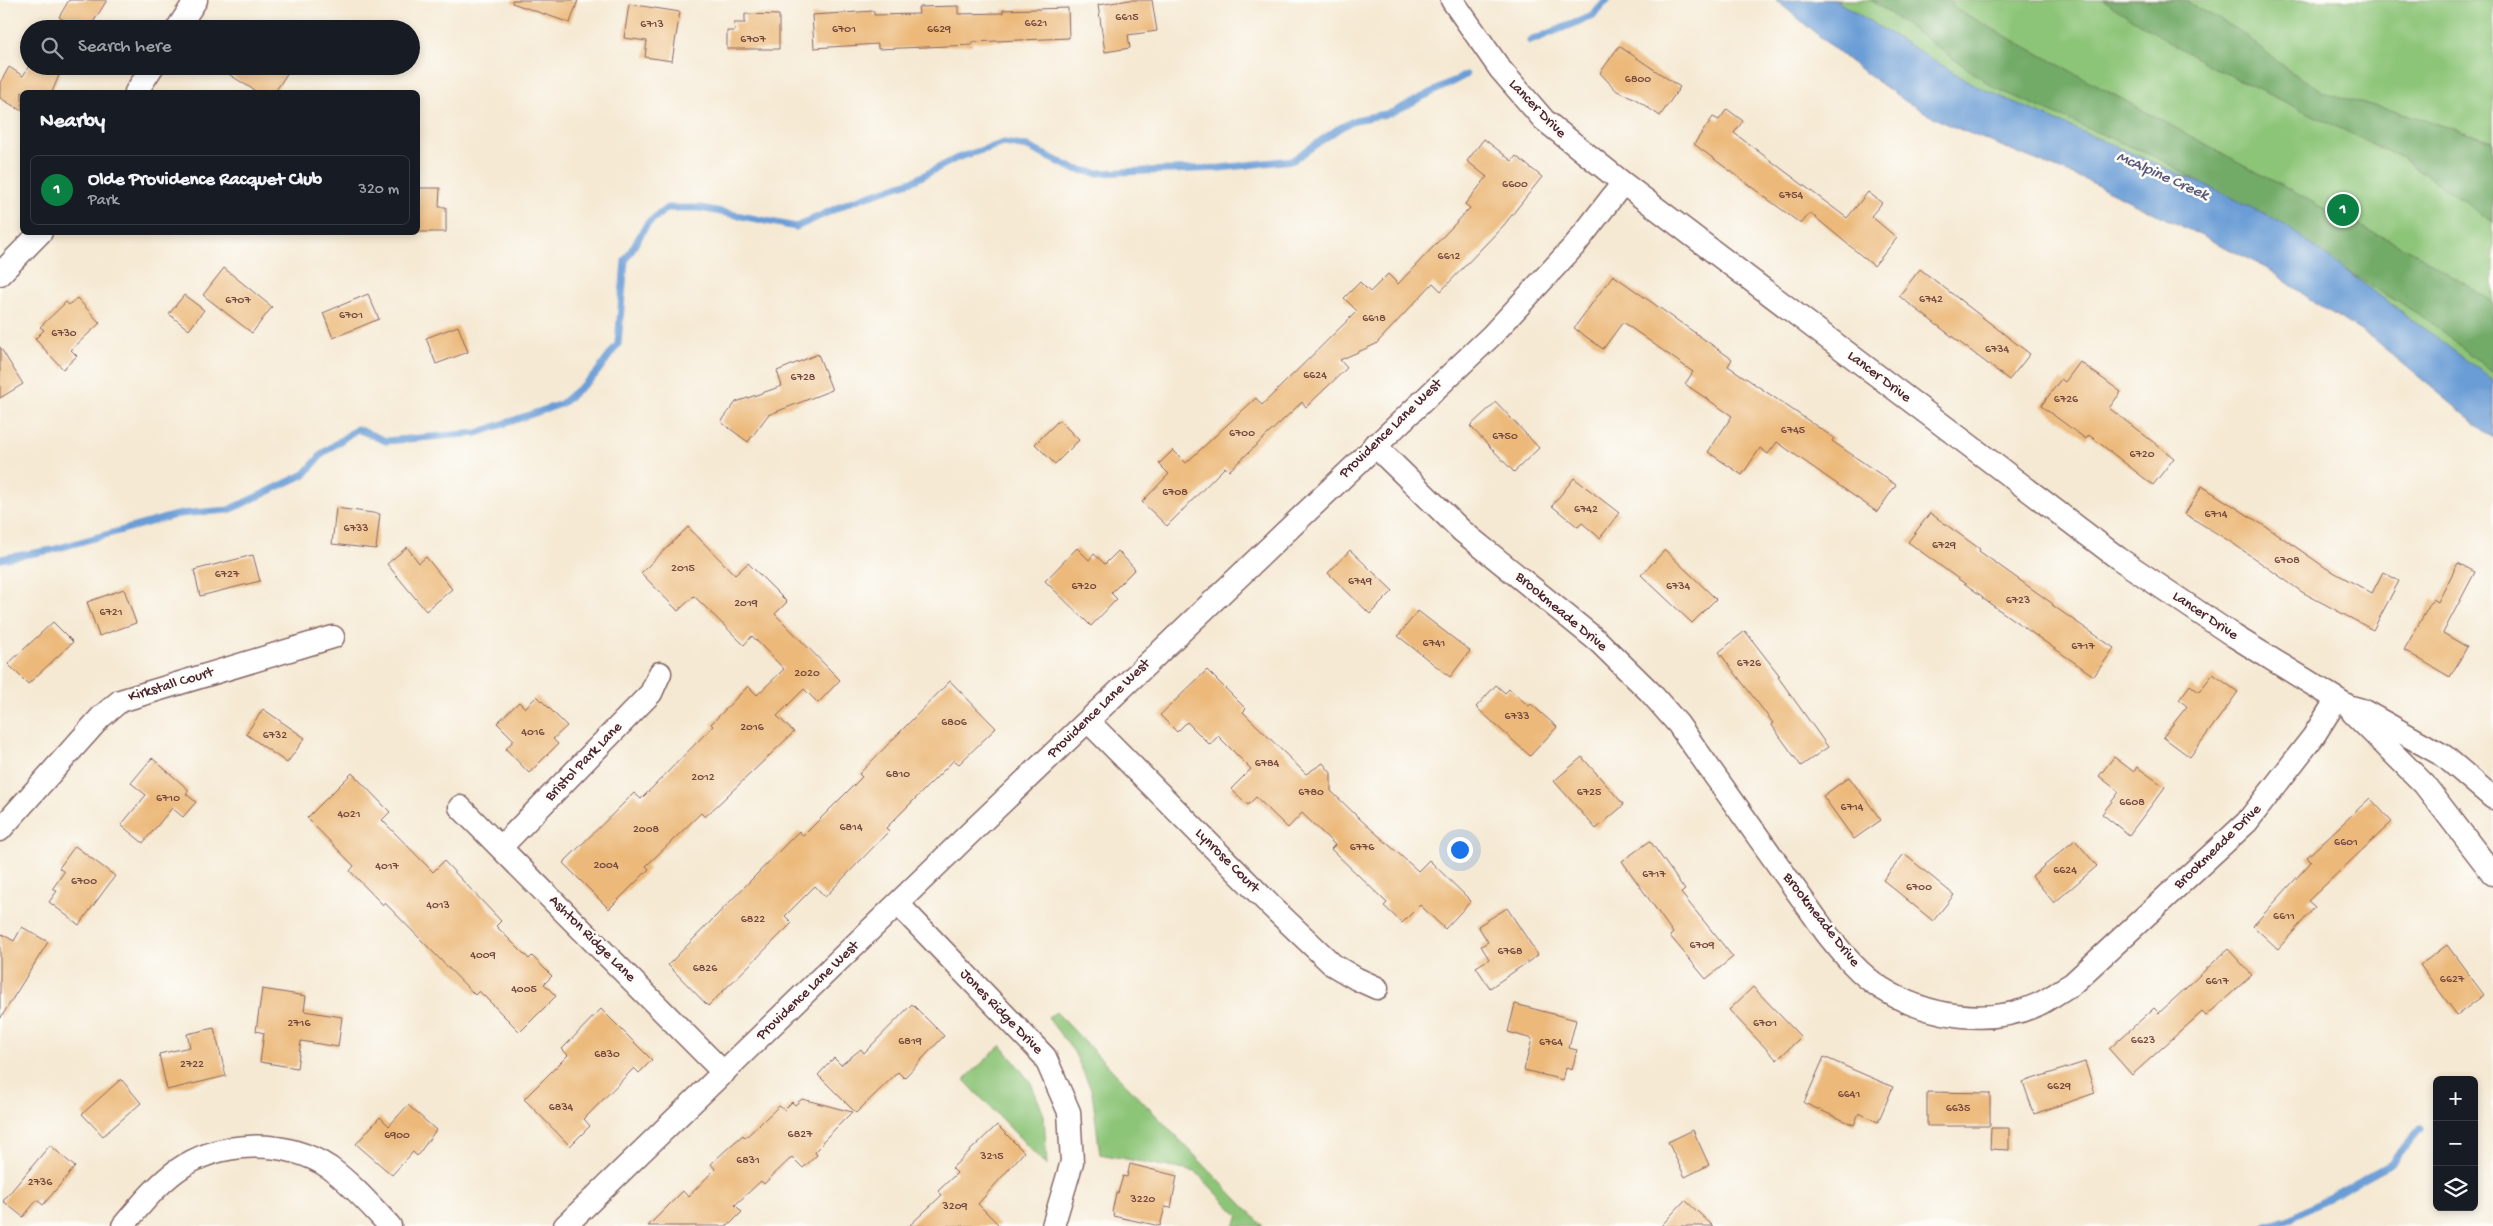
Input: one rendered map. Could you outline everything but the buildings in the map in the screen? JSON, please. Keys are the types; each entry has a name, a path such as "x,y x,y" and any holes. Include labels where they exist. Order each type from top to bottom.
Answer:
{"street":[{"path":"183,20 196,0"},
{"name":"Lancer Drive","path":"1452,0 1500,69 1544,120 1623,183 2118,558 2234,636 2343,702 2362,710 2444,756 2493,798"},
{"path":"137,90 147,75"},
{"name":"Providence Lane West","path":"565,1226 1374,445 1492,335 1575,245 1623,183"},
{"path":"0,274 38,235"},
{"name":"Brookmeade Drive","path":"1374,445 1462,531 1600,642 1649,691 1678,724 1827,934 1853,966 1880,988 1906,1002 1928,1010 1957,1016 1986,1016 2015,1012 2039,1004 2072,984 2247,822 2313,737 2343,702"},
{"name":"Kirkstall Court","path":"0,830 101,717 120,701 140,693 333,637"},
{"name":"Bristol Park Lane","path":"501,846 651,693 660,673"},
{"name":"Lancer Drive","path":"2343,702 2357,719 2424,784 2493,874"},
{"name":"Lynrose Court","path":"1088,721 1272,908 1333,965 1356,979 1377,988"},
{"name":"Ashton Ridge Lane","path":"460,807 501,846 724,1073"},
{"name":"Jones Ridge Drive","path":"898,904 1045,1058 1069,1112 1072,1162 1053,1226"},
{"path":"123,1226 163,1182 188,1164 218,1151 233,1148 261,1147 303,1155 329,1168 343,1179 390,1226"}],"green space":[{"path":"1819,0 2493,0 2493,428 2258,238 2127,183"},
{"path":"1871,0 1949,0 1956,9 2327,210 2416,253 2493,302 2493,373 2428,320 2164,161 1995,88"},
{"path":"2102,0 2188,0 2189,3 2237,29 2290,71 2326,93 2402,113 2493,141 2493,222 2402,158 2206,64"},
{"path":"1056,1012 1263,1226 1234,1226 1239,1216 1196,1172 1100,1154 1092,1091 1074,1052 1048,1018"},
{"path":"1001,1045 1031,1083 1044,1115 1047,1166 964,1080"}],"water":[{"name":"McAlpine Creek","path":"1776,0 1835,0 1976,86 2210,187 2282,223 2493,380 2493,438 2372,338 2314,302 2266,267 2088,181 1944,123 1905,101 1849,61"}],"waterway":[{"path":"1530,41 1592,16 1607,0"},
{"path":"0,559 52,550 179,514 229,510 305,474 323,453 357,429 386,441 477,433 561,404 595,375 618,344 625,261 647,224 667,208 701,208 796,227 850,202 915,180 957,158 1004,143 1028,147 1074,169 1097,173 1220,168 1293,160 1338,129 1355,120 1391,113 1466,75"},
{"path":"2267,1226 2292,1218 2391,1163 2420,1129"}],"place":[{"name":"Olde Providence Racquet Club","path":"2343,210"}]}
